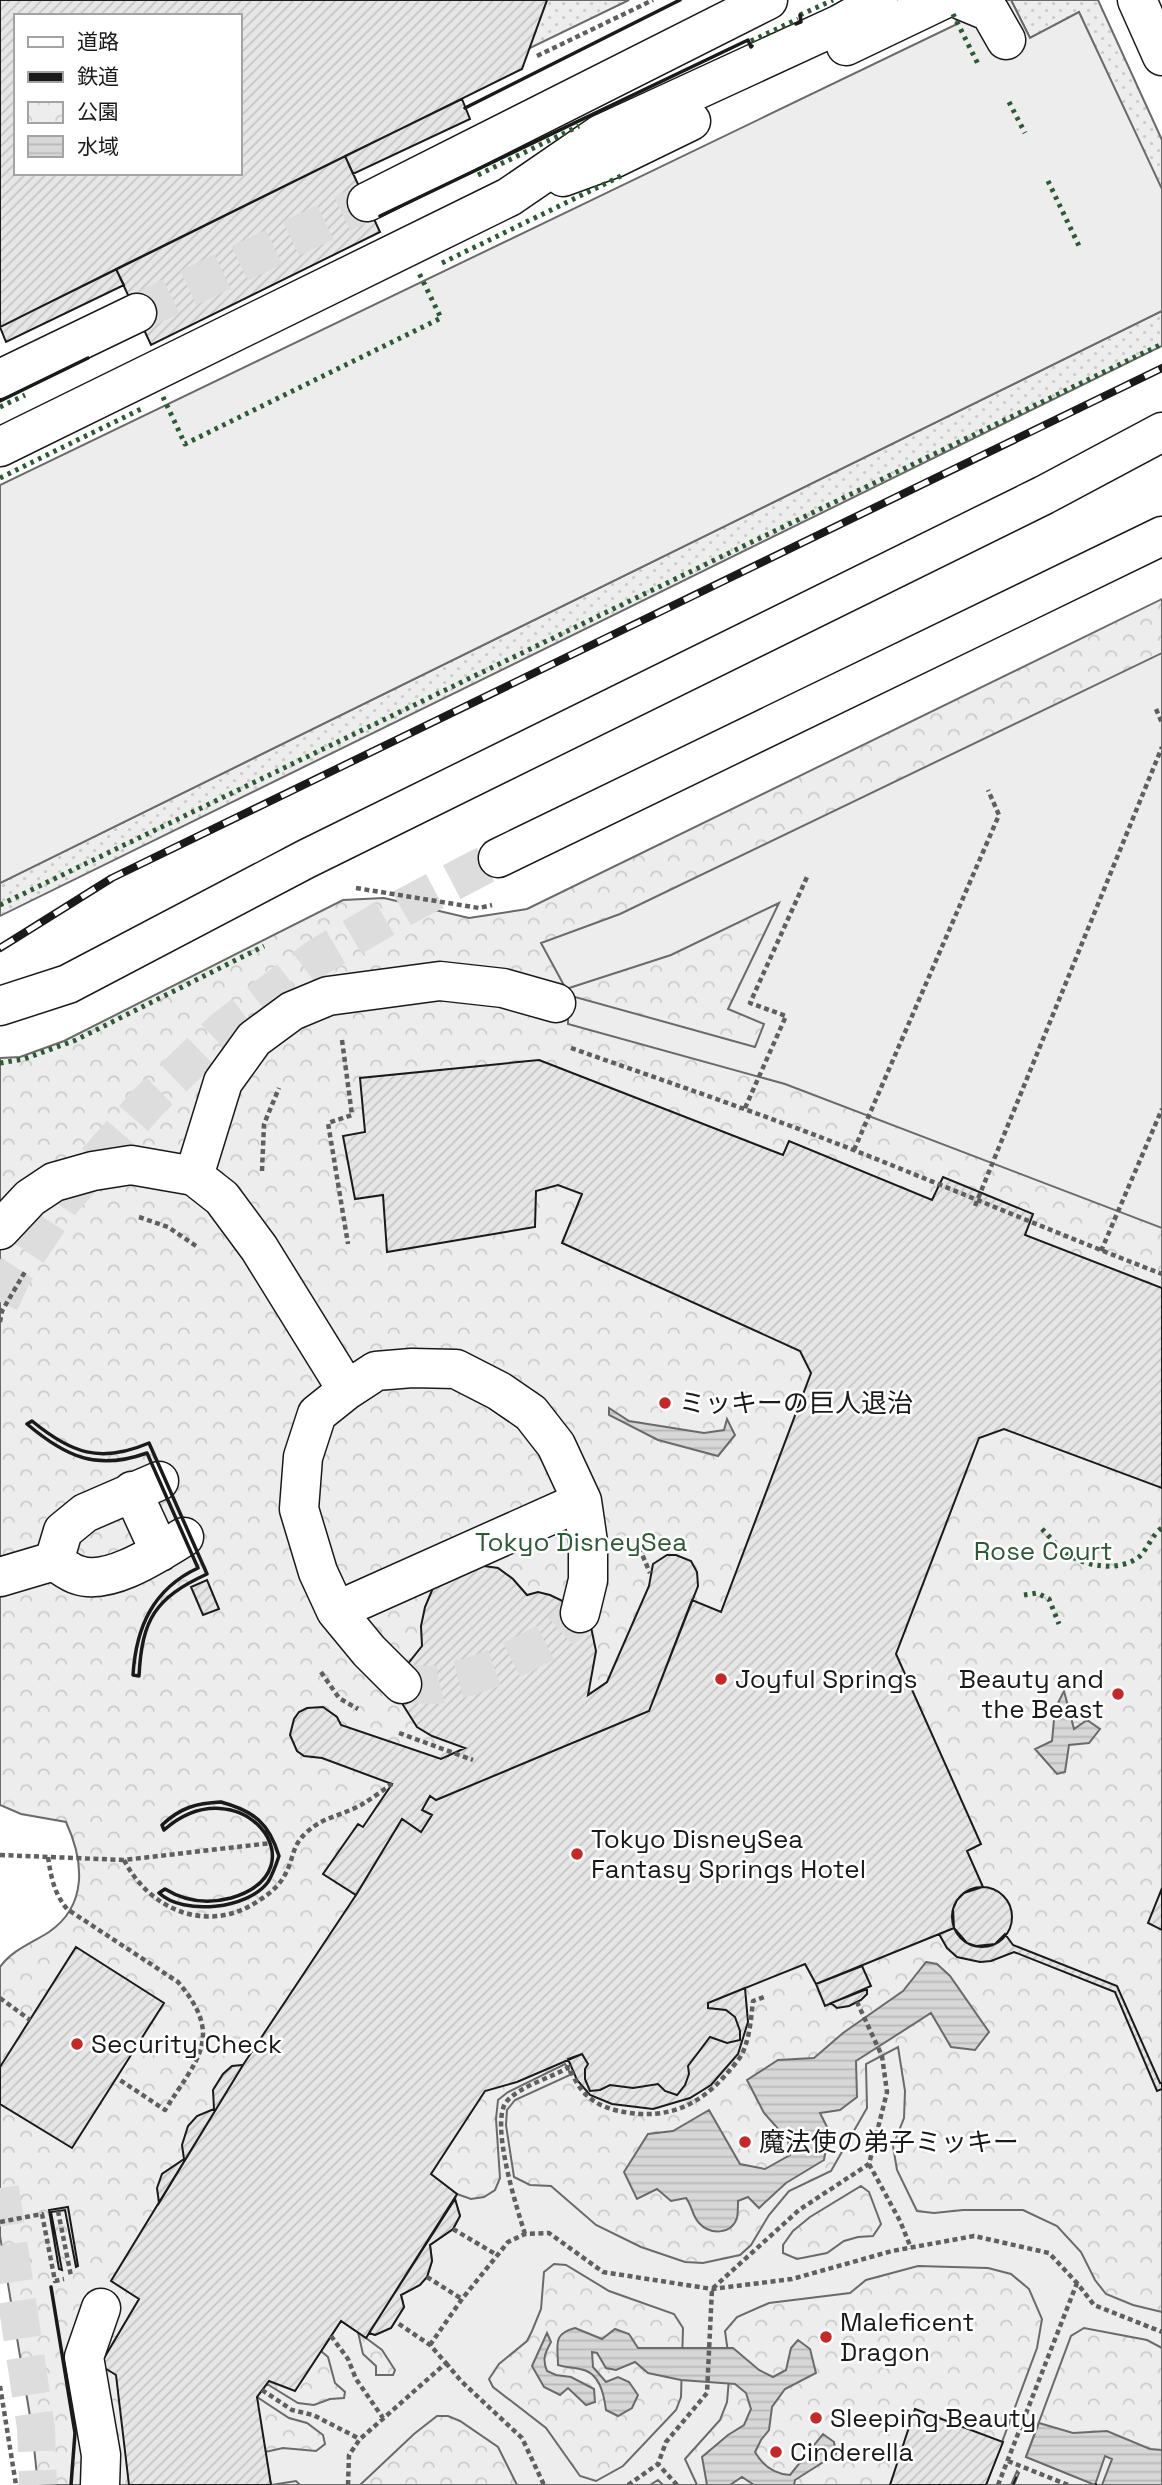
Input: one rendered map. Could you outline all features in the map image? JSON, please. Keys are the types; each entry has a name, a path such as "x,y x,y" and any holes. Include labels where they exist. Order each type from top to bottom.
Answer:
{"lane":[{"path":"367,202 768,0"},
{"path":"509,197 601,134 840,24 878,0"},
{"path":"0,447 509,197 615,158 942,0"},
{"path":"961,0 990,12 1006,40"},
{"path":"1139,1 1162,56"},
{"path":"0,379 137,313"},
{"path":"0,1006 68,984 306,859 1032,502 1162,432"},
{"path":"498,858 1162,536"},
{"path":"194,1176 223,1082 254,1039 292,1011 328,996 440,981 503,988 556,1003"},
{"path":"0,1230 30,1198 54,1182 93,1171 131,1165 194,1176 222,1198 259,1248 347,1390"},
{"path":"402,1685 336,1611 318,1572 299,1509 303,1457 317,1414 376,1371 456,1369 499,1391 531,1413 556,1445 582,1501 588,1542 588,1580 580,1613"},
{"path":"0,1577 54,1561 79,1576 110,1575 135,1566 172,1544 151,1527 146,1486 85,1513 63,1531 54,1561"},
{"path":"336,1611 582,1501"},
{"path":"100,2485 101,2455 84,2357 101,2308"}],"path":[{"path":"537,56 653,0"},
{"path":"1156,709 1162,723"},
{"path":"975,1206 1162,747"},
{"path":"854,1150 999,815 988,790"},
{"path":"745,1108 786,1016 750,1003 807,877"},
{"path":"341,1034 352,1115 328,1123 348,1244"},
{"path":"561,1044 745,1108 1162,1274"},
{"path":"268,1180 261,1168 264,1124 283,1079"},
{"path":"1101,1251 1162,1109"},
{"path":"134,1215 168,1227 198,1247"},
{"path":"0,1322 2,1311 28,1266"},
{"path":"636,1538 650,1573"},
{"path":"317,1665 339,1698 362,1712"},
{"path":"397,1732 473,1760"},
{"path":"124,1860 133,1878 161,1903 184,1913 212,1916 240,1911 263,1899 283,1879 295,1844 317,1825 360,1805 392,1784"},
{"path":"0,1855 124,1860 271,1843"},
{"path":"48,1857 53,1886 58,1899 67,1909 178,1982 190,1997 204,2026 202,2052 165,2110 117,2078"},
{"path":"524,2234 508,2178 501,2119 504,2104 512,2096 569,2067 575,2081 589,2098 612,2110 648,2116 668,2112 715,2088 741,2056 751,2027 753,2001 764,1997"},
{"path":"0,1998 30,2020"},
{"path":"857,2002 882,2056 887,2092 869,2164 900,2221 911,2248"},
{"path":"628,2485 659,2464 666,2441 707,2393 712,2289 799,2210 869,2164"},
{"path":"0,2222 42,2214 55,2281 71,2277 58,2211"},
{"path":"453,2229 497,2255"},
{"path":"430,2345 462,2299 508,2242 524,2234 549,2233 603,2272 712,2289 792,2279 911,2248 974,2236 1049,2253 1094,2305 1162,2332"},
{"path":"427,2277 462,2299"},
{"path":"998,2485 1077,2283"},
{"path":"396,2322 430,2345 461,2381 522,2438 544,2485"},
{"path":"331,2336 383,2418"},
{"path":"348,2485 349,2455 360,2440 446,2363"},
{"path":"0,2386 16,2485"},
{"path":"262,2390 292,2410 313,2414 360,2440"},
{"path":"1007,2461 1064,2484"},
{"path":"659,2464 677,2485"}],"green space":[{"path":"547,0 629,0 528,49"},
{"path":"1011,0 1098,0 1162,140 1162,191 1079,13 1030,38"},
{"path":"1162,311 1162,346 0,916 0,883"},
{"name":"Tokyo DisneySea","path":"1162,599 1162,2485 38,2485 32,2428 0,2236 0,1967 16,1951 49,1932 62,1921 76,1896 79,1867 66,1822 21,1814 0,1805 0,1058 20,1057 64,1041 343,900 384,898 469,918 527,909"}],"shaded area":[{"path":"964,0 1011,0 1030,38 1079,12 1162,189 1162,311 0,883 0,485 955,25"},
{"path":"1162,653 1162,1228 785,1084 568,1024 568,995 755,1047 764,1024 728,1009 779,903 671,955 566,989 541,943 620,914"},
{"path":"898,2047 905,2091 904,2118 893,2146 897,2170 917,2211 934,2213 1023,2210 1057,2226 1081,2252 1095,2280 1106,2294 1133,2305 1162,2312 1162,2348 1147,2340 1084,2328 1071,2336 1026,2457 1096,2485 1014,2485 1019,2473 1017,2471 1011,2485 986,2485 1037,2348 1042,2319 1029,2289 1011,2274 988,2268 918,2266 866,2280 850,2293 769,2303 737,2317 725,2331 730,2367 727,2402 720,2420 685,2459 697,2485 663,2485 658,2480 650,2485 517,2485 498,2447 460,2421 448,2416 437,2416 360,2485 300,2485 296,2481 271,2485 265,2452 283,2448 316,2451 325,2444 323,2435 307,2423 289,2418 257,2397 267,2384 298,2403 314,2405 330,2399 344,2398 345,2392 335,2383 328,2357 321,2351 341,2321 358,2332 363,2354 376,2366 376,2375 393,2375 395,2370 382,2350 366,2338 369,2333 375,2335 391,2328 404,2307 401,2295 427,2277 432,2261 430,2245 453,2229 460,2216 455,2199 457,2194 471,2199 484,2197 495,2190 500,2178 496,2119 498,2100 508,2092 565,2064 568,2068 570,2075 515,2100 507,2110 506,2125 514,2177 530,2185 551,2186 596,2225 641,2247 685,2262 703,2263 740,2255 751,2245 769,2215 789,2191 831,2171 867,2108 866,2064","holes":["861,2186 869,2192 881,2224 873,2236 844,2241 827,2253 797,2259 783,2253 783,2245 793,2231 810,2217","554,2264 566,2265 609,2291 674,2314 683,2328 681,2397 676,2410 623,2466 596,2481 580,2476 546,2428 493,2387 489,2379 499,2364 527,2341 541,2309 544,2272"]}],"water":[{"path":"609,1408 629,1421 704,1433 724,1430 727,1419 735,1435 718,1456 658,1440 609,1415"},
{"path":"1064,1691 1074,1729 1087,1720 1100,1729 1089,1743 1069,1745 1065,1772 1057,1774 1035,1749 1052,1741 1055,1709"},
{"path":"926,1962 937,1964 950,1976 989,2032 975,2050 951,2047 931,2013 856,2061 857,2097 840,2110 820,2113 829,2131 824,2160 786,2183 759,2208 748,2197 738,2201 737,2218 730,2228 714,2231 704,2227 697,2220 686,2198 671,2201 657,2189 637,2199 624,2172 648,2134 673,2131 709,2110 740,2164 765,2169 790,2155 788,2140 764,2113 747,2080 778,2060 814,2058 843,2033 903,1991"},
{"path":"575,2328 602,2339 615,2329 629,2334 638,2348 733,2348 759,2370 773,2377 786,2370 791,2348 798,2340 810,2349 816,2373 785,2389 772,2407 769,2430 755,2452 770,2468 790,2475 823,2434 834,2442 836,2454 795,2480 794,2485 754,2485 742,2477 730,2485 707,2485 702,2457 744,2425 751,2409 746,2393 735,2384 681,2380 648,2373 635,2362 616,2370 606,2368 597,2353 592,2352 593,2367 606,2382 618,2377 629,2382 638,2395 632,2408 618,2416 606,2410 600,2385 592,2375 587,2371 558,2365 558,2341 568,2330"},
{"path":"547,2333 551,2342 545,2356 547,2371 571,2377 594,2389 595,2402 586,2405 568,2388 560,2395 544,2387 532,2366"},
{"path":"1039,2423 1073,2433 1107,2431 1150,2449 1162,2450 1162,2485 1102,2485 1112,2459 1105,2456 1095,2485 1026,2457"}],"building":[{"path":"0,0 547,0 522,69 0,327"},
{"path":"462,99 470,119 353,174 345,156"},
{"path":"345,156 380,232 151,345 116,269"},
{"path":"116,269 124,285 6,342 0,327"},
{"name":"Tokyo DisneySea Fantasy Springs Hotel","path":"539,1060 783,1155 789,1141 932,1200 943,1177 1033,1214 1025,1235 1162,1288 1162,1488 1004,1429 979,1438 896,1654 981,1844 967,1851 983,1887 964,1893 957,1900 953,1909 954,1928 816,1984 805,1964 708,2003 708,2008 726,2010 735,2017 740,2040 727,2043 710,2037 688,2066 689,2074 685,2085 677,2095 665,2091 658,2084 633,2088 610,2085 590,2091 585,2079 588,2064 582,2054 517,2082 485,2091 431,2174 457,2194 366,2338 341,2321 295,2391 269,2381 257,2397 271,2485 129,2485 116,2375 100,2365 139,2299 111,2281 243,2065 356,1895 402,1819 421,1832 432,1815 422,1810 430,1796 436,1800 649,1711 692,1600 721,1612 811,1373 800,1351 562,1243 582,1194 558,1185 536,1191 535,1227 387,1252 383,1195 355,1199 343,1136 365,1132 360,1078"},
{"path":"667,1555 676,1555 691,1561 697,1572 698,1586 649,1711 436,1800 430,1796 422,1810 432,1815 421,1832 402,1819 356,1895 323,1874 358,1824 363,1827 392,1784 322,1758 304,1756 297,1751 290,1735 294,1719 299,1712 307,1708 323,1707 337,1717 341,1725 441,1759 465,1748 432,1736 417,1727 403,1705 401,1693 407,1665 422,1646 421,1626 433,1588 477,1565 498,1568 513,1579 527,1595 538,1592 569,1604 591,1627 596,1651 588,1695 607,1682 649,1586 653,1564"},
{"path":"207,1580 219,1609 203,1615 191,1587"},
{"path":"982,1887 1003,1896 1012,1917 1003,1938 982,1947 961,1938 952,1917 961,1896"},
{"path":"1162,1888 1162,1930 1148,1923"},
{"path":"954,1928 967,1943 976,1946 995,1944 1005,1934 1013,1945 1117,1986 1162,2083 1162,2089 1157,2091 1115,1992 1014,1952 991,1961 980,1962 957,1957 947,1948 939,1934"},
{"name":"Security Check","path":"76,1947 164,2003 72,2148 0,2104 0,2067"},
{"path":"862,1966 871,1986 825,2006 816,1984"},
{"path":"745,1988 748,2022 738,2054 711,2085 690,2098 653,2109 612,2104 590,2095 577,2080 568,2059 582,2054 588,2064 585,2079 590,2091 610,2085 633,2088 658,2084 665,2091 677,2095 685,2085 689,2074 688,2066 710,2037 727,2043 740,2040 735,2017 726,2010 708,2008 708,2003"},
{"path":"867,1989 867,1994 861,2000 849,2006 837,2008 831,2003"},
{"path":"243,2065 159,2203 157,2188 162,2174 184,2159 182,2145 188,2126 197,2116 214,2109 213,2090 223,2074 232,2066"},
{"path":"455,2199 460,2216 453,2229 430,2245 432,2261 427,2277 420,2285 401,2295 404,2307 391,2328 375,2335 369,2333"},
{"path":"68,2207 78,2266 76,2267 65,2210 51,2212 62,2270 59,2269 49,2210"},
{"path":"915,2409 1003,2442 986,2485 890,2485"}],"tunnel":[{"path":"137,313 367,202"},
{"path":"0,1302 12,1276 62,1201 148,1102 224,1029 318,957 408,905 498,858"},
{"path":"402,1684 437,1685 502,1665 551,1640 580,1613"},
{"path":"0,2188 36,2428 38,2485"}],"railway":[{"path":"0,948 112,878 1162,368"}],"hedge":[{"path":"800,15 833,0"},
{"path":"953,14 978,64"},
{"path":"751,41 798,19"},
{"path":"1009,102 1025,133"},
{"path":"478,175 579,126"},
{"path":"442,263 623,175"},
{"path":"1048,181 1080,248"},
{"path":"163,397 185,444 441,318 418,271"},
{"path":"0,905 1162,344"},
{"path":"0,407 25,395"},
{"path":"0,478 145,407"},
{"path":"0,1063 24,1059 76,1040 264,946"},
{"path":"1042,1529 1074,1558 1092,1564 1112,1566 1122,1565 1139,1557 1162,1528"},
{"path":"1024,1595 1037,1593 1049,1599 1059,1624"}],"fence":[{"path":"1013,2485 1018,2473"}],"wall":[{"path":"465,108 680,0"},
{"path":"796,24 801,22 800,15"},
{"path":"380,216 748,40 752,46"},
{"path":"0,401 88,358"},
{"path":"32,1421 60,1441 87,1452 116,1453 149,1443 207,1574 175,1592 155,1613 144,1639 139,1676 133,1675 135,1657 138,1641 150,1611 169,1587 198,1568 147,1453 113,1461 83,1458 41,1435 27,1424 32,1421"},
{"path":"221,1802 251,1814 265,1827 279,1856 270,1879 259,1891 231,1903 199,1907 170,1900 159,1893 165,1889 181,1897 206,1901 231,1898 258,1884 271,1866 271,1847 261,1828 243,1815 220,1808 193,1813 164,1830 162,1825 182,1811 196,1805 221,1802"},
{"path":"51,2287 75,2433 71,2485"}],"place":[{"name":"ミッキーの巨人退治","path":"665,1403"},
{"name":"Joyful Springs","path":"721,1679"},
{"name":"Beauty and the Beast","path":"1118,1694"},
{"name":"Tokyo DisneySea Fantasy Springs Hotel","path":"577,1854"},
{"name":"Security Check","path":"77,2044"},
{"name":"魔法使の弟子ミッキー","path":"745,2142"},
{"name":"Maleficent Dragon","path":"826,2337"},
{"name":"Sleeping Beauty","path":"816,2418"},
{"name":"Cinderella","path":"776,2452"}],"park label":[{"name":"Rose Court","path":"1043,1551"}]}
